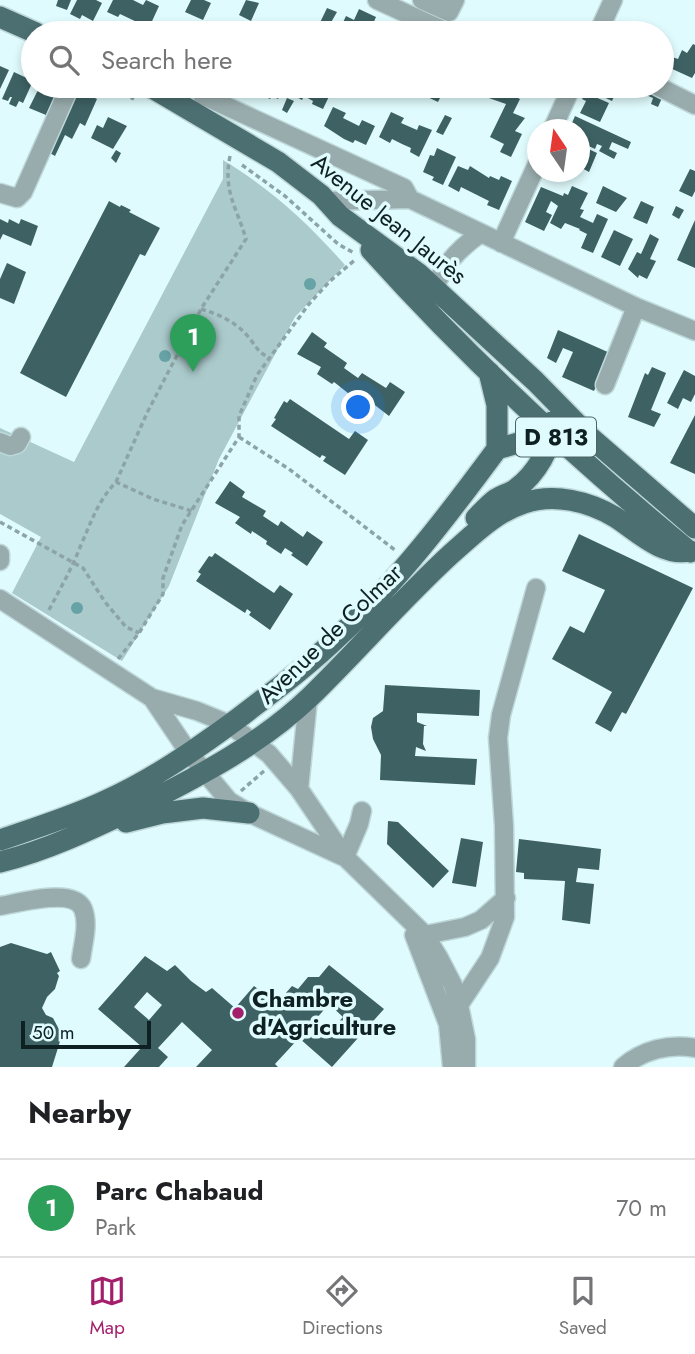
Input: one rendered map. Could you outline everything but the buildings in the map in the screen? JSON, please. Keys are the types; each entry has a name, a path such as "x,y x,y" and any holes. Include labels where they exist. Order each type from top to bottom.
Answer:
{"main road":[{"path":"0,17 21,26"},
{"name":"Avenue Jean Jaurès","path":"170,98 258,149 434,287 591,438"},
{"name":"D 813","path":"333,208 430,314 552,433 692,553"},
{"path":"489,372 497,405 497,449 552,433 591,438"},
{"path":"422,581 445,551 484,509 524,482 540,460 552,433 550,396"},
{"name":"D 813","path":"591,438 695,528"},
{"name":"Avenue de Colmar","path":"0,840 107,801 189,754 295,675 342,634 464,494 497,449"},
{"name":"Avenue de Colmar","path":"0,862 93,829 204,772 254,742 308,699 422,581 490,519 512,508 554,497 587,505 613,516 660,546 681,553 692,553"},
{"path":"93,829 162,813 203,808 249,813"}],"street":[{"path":"377,0 423,21"},
{"path":"422,0 449,12 455,0"},
{"path":"603,21 613,0"},
{"path":"674,94 695,105"},
{"path":"0,193 17,198 23,192 65,98"},
{"path":"209,98 404,188 410,199"},
{"path":"555,119 561,98"},
{"path":"502,243 528,182"},
{"path":"333,208 410,199 636,307 695,331"},
{"path":"430,314 434,287 452,256 481,233"},
{"path":"605,385 636,307"},
{"path":"0,442 10,446 17,444 21,437"},
{"path":"0,554 0,561"},
{"path":"459,1005 490,958 502,929 506,898 498,738 501,715 536,588"},
{"path":"3,607 110,669 152,698 197,710 229,724 275,761 299,789 345,857 425,935 453,985 466,1039 466,1067"},
{"path":"152,698 189,754 229,801 249,813 345,857"},
{"path":"299,789 308,699"},
{"path":"164,769 172,753 172,739 167,723"},
{"path":"345,857 362,811"},
{"path":"0,906 70,897 79,902 86,922 81,959"},
{"path":"425,935 465,927 481,920 506,898"},
{"path":"408,918 448,1024 452,1067"},
{"path":"624,1067 637,1056 653,1050 671,1047 695,1048"}],"path":[{"path":"46,616 74,562 98,505 116,482 147,413 201,309 246,239 228,190 226,174 230,156 285,196 338,244 359,257 330,281 309,304 257,375 239,416 239,437 182,525 163,578 163,594 139,633 110,669"},
{"path":"201,309 225,317 249,338 258,352 270,358"},
{"path":"239,437 289,468 395,550"},
{"path":"116,482 153,499 192,511"},
{"path":"0,522 83,568 105,602 126,627 139,633"}],"shaded area":[{"path":"223,160 288,208 345,265 295,317 219,459 169,586 122,661 12,593 41,537 0,514 0,428 74,462 223,179"}],"place":[{"name":"Parc Chabaud","path":"193,372"},
{"name":"Chambre d'Agriculture","path":"238,1013"}]}
